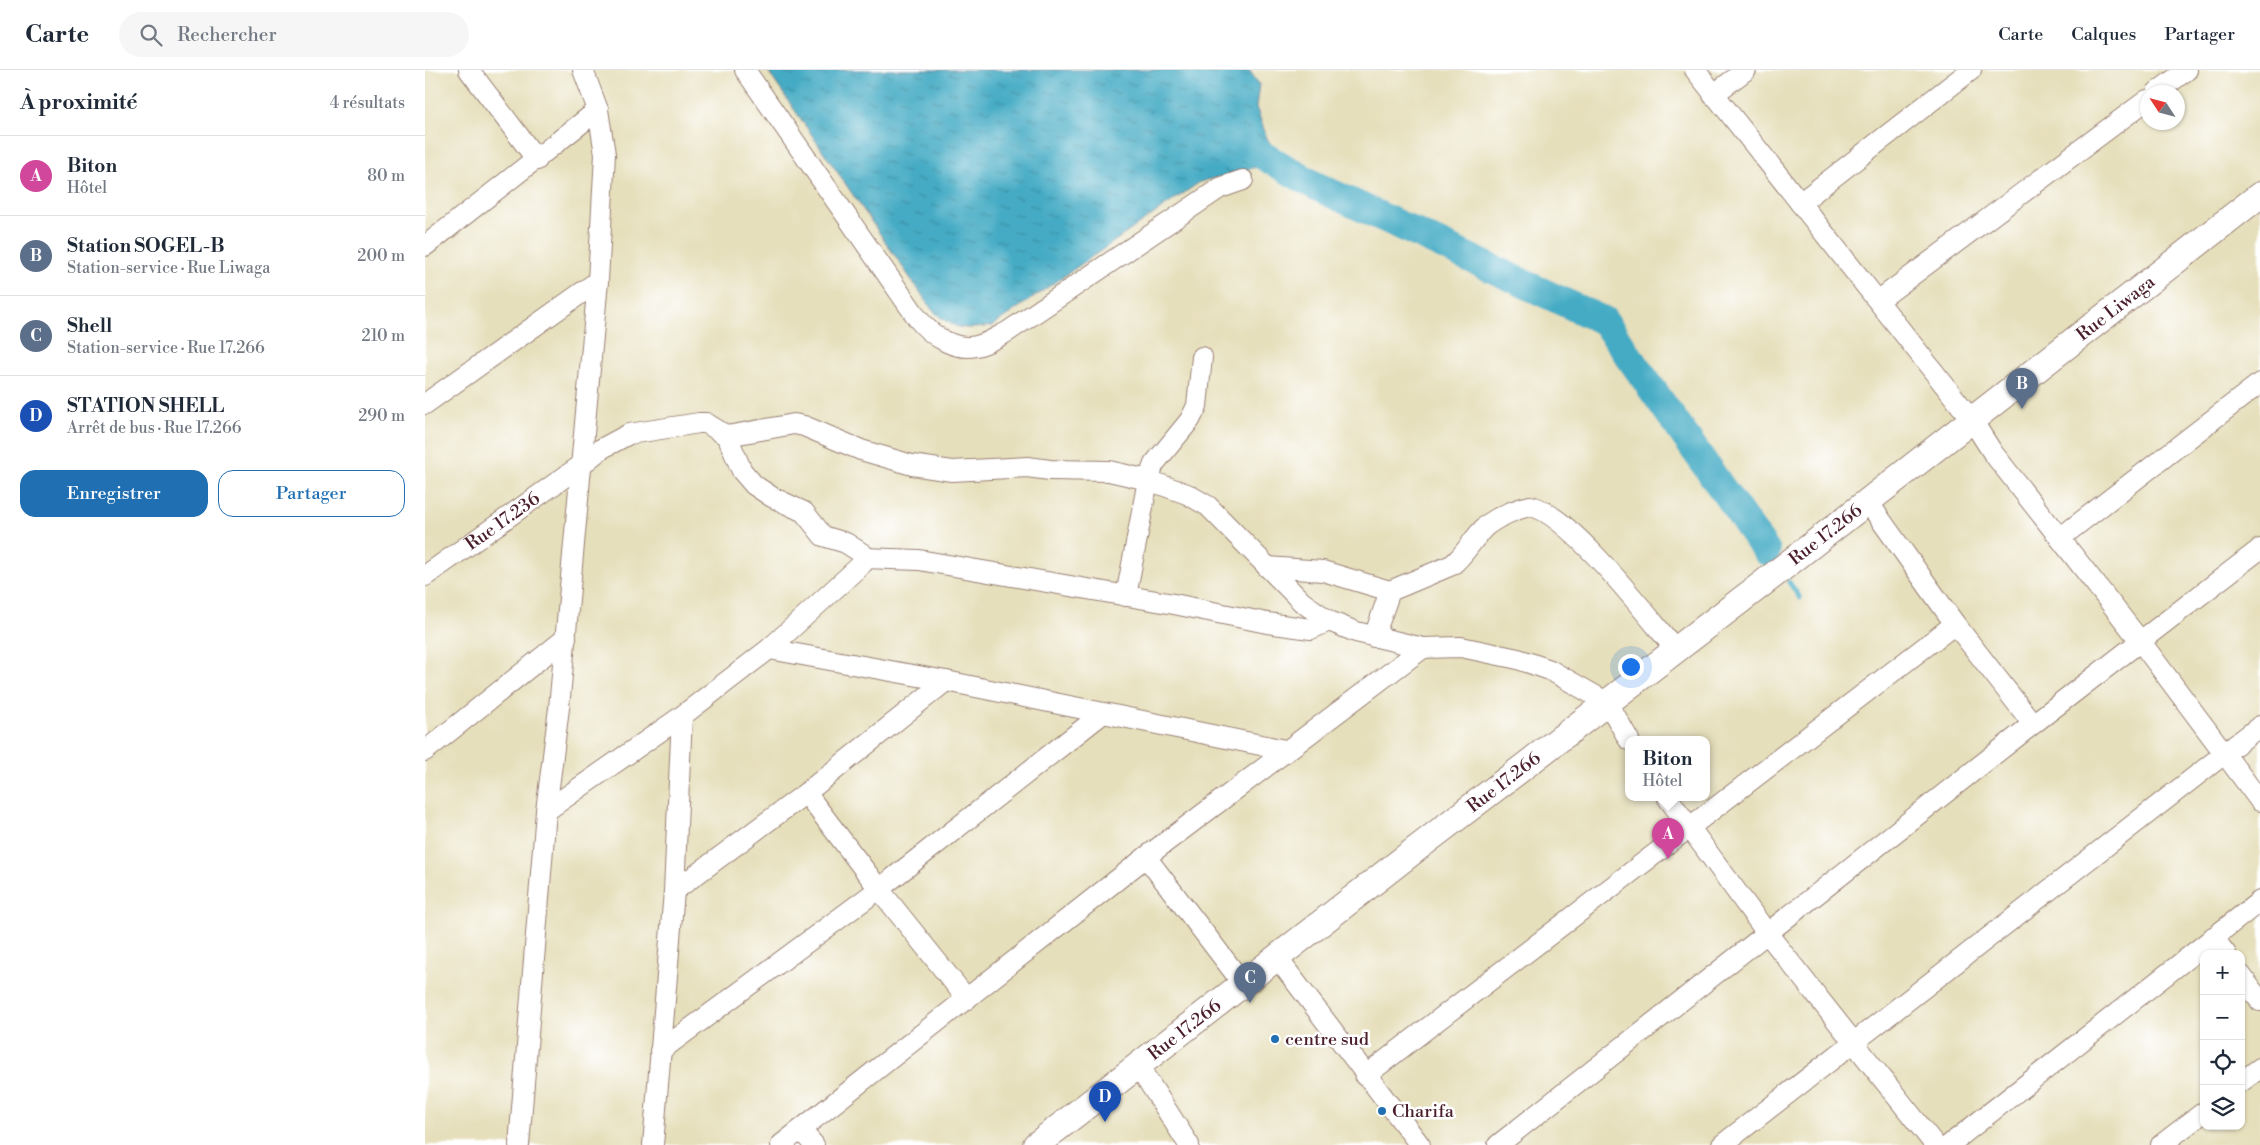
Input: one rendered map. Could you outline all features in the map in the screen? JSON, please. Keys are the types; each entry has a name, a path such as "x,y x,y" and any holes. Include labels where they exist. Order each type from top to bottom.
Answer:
{"main road":[{"name":"Rue Liwaga","path":"1972,420 2260,195"},
{"name":"Rue 17.266","path":"1036,1145 1972,420"}],"street":[{"path":"469,70 537,160"},
{"path":"519,1145 545,811 566,638 598,281 605,154 598,110 583,70"},
{"path":"745,70 918,319 929,332 960,347 981,345 1007,332 1220,188 1243,180"},
{"path":"1695,70 1713,95 1879,300 1972,420 1993,453 2141,642 2260,801"},
{"path":"1713,95 1746,70"},
{"path":"1800,203 1971,70"},
{"path":"2167,85 2187,70"},
{"path":"1879,300 2140,105"},
{"path":"428,236 537,160 598,110"},
{"path":"425,404 598,281"},
{"path":"1126,596 1148,480 1154,464 1191,420 1197,406 1202,357"},
{"path":"2060,538 2260,383"},
{"name":"Rue 17.236","path":"425,576 580,466 601,448 629,434 699,423 706,424 727,436"},
{"path":"865,558 858,549 823,536 804,512 773,497 754,485 742,471 727,436 793,424 804,426 861,450 912,465 952,471 1027,467 1050,470 1109,471 1148,480 1187,494 1208,506 1302,602 1329,621 1355,632 1423,648 1461,647 1518,659 1557,674 1608,703 1627,736"},
{"path":"1868,502 1955,624 2033,724"},
{"path":"1267,567 1323,571 1390,591 1452,565 1460,559 1486,526 1494,521 1523,508 1537,508 1578,538 1676,650"},
{"path":"1499,1145 2033,724 2260,549"},
{"path":"865,558 919,560 1267,623 1311,629 1329,621"},
{"path":"545,811 682,716 769,649 859,569 865,558"},
{"path":"1374,636 1390,591"},
{"path":"1365,1076 1955,624"},
{"path":"425,750 566,638"},
{"path":"781,1145 1146,856 1423,648"},
{"path":"769,649 946,681 1285,750"},
{"path":"674,891 806,792 946,681"},
{"path":"660,1051 879,889 1102,714"},
{"path":"653,1145 674,891 682,716"},
{"path":"1722,1145 2260,726"},
{"path":"806,792 879,889 967,999"},
{"path":"1671,801 1767,933 1853,1044 1935,1145"},
{"path":"1146,856 1244,985"},
{"path":"1949,1145 2260,901"},
{"path":"2213,937 2223,950"},
{"path":"1278,959 1365,1076 1420,1145"},
{"path":"2245,980 2260,1001"},
{"path":"1139,1067 1189,1145"},
{"path":"2245,1079 2260,1068"},
{"path":"2161,1145 2200,1115"},
{"path":"801,1130 815,1145"}],"water":[{"path":"767,70 1249,70 1259,84 1256,107 1267,138 1277,155 1269,170 1256,167 1200,182 992,326 960,327 947,322 933,311"}],"waterway":[{"path":"1239,142 1316,186 1604,321 1766,551"},
{"path":"1789,582 1800,598"}],"place":[{"name":"Station SOGEL-B","path":"2022,409"},
{"name":"Biton","path":"1668,859"},
{"name":"Shell","path":"1250,1003"},
{"name":"centre sud","path":"1275,1039"},
{"name":"Charifa","path":"1382,1111"},
{"name":"STATION SHELL","path":"1105,1122"}]}
